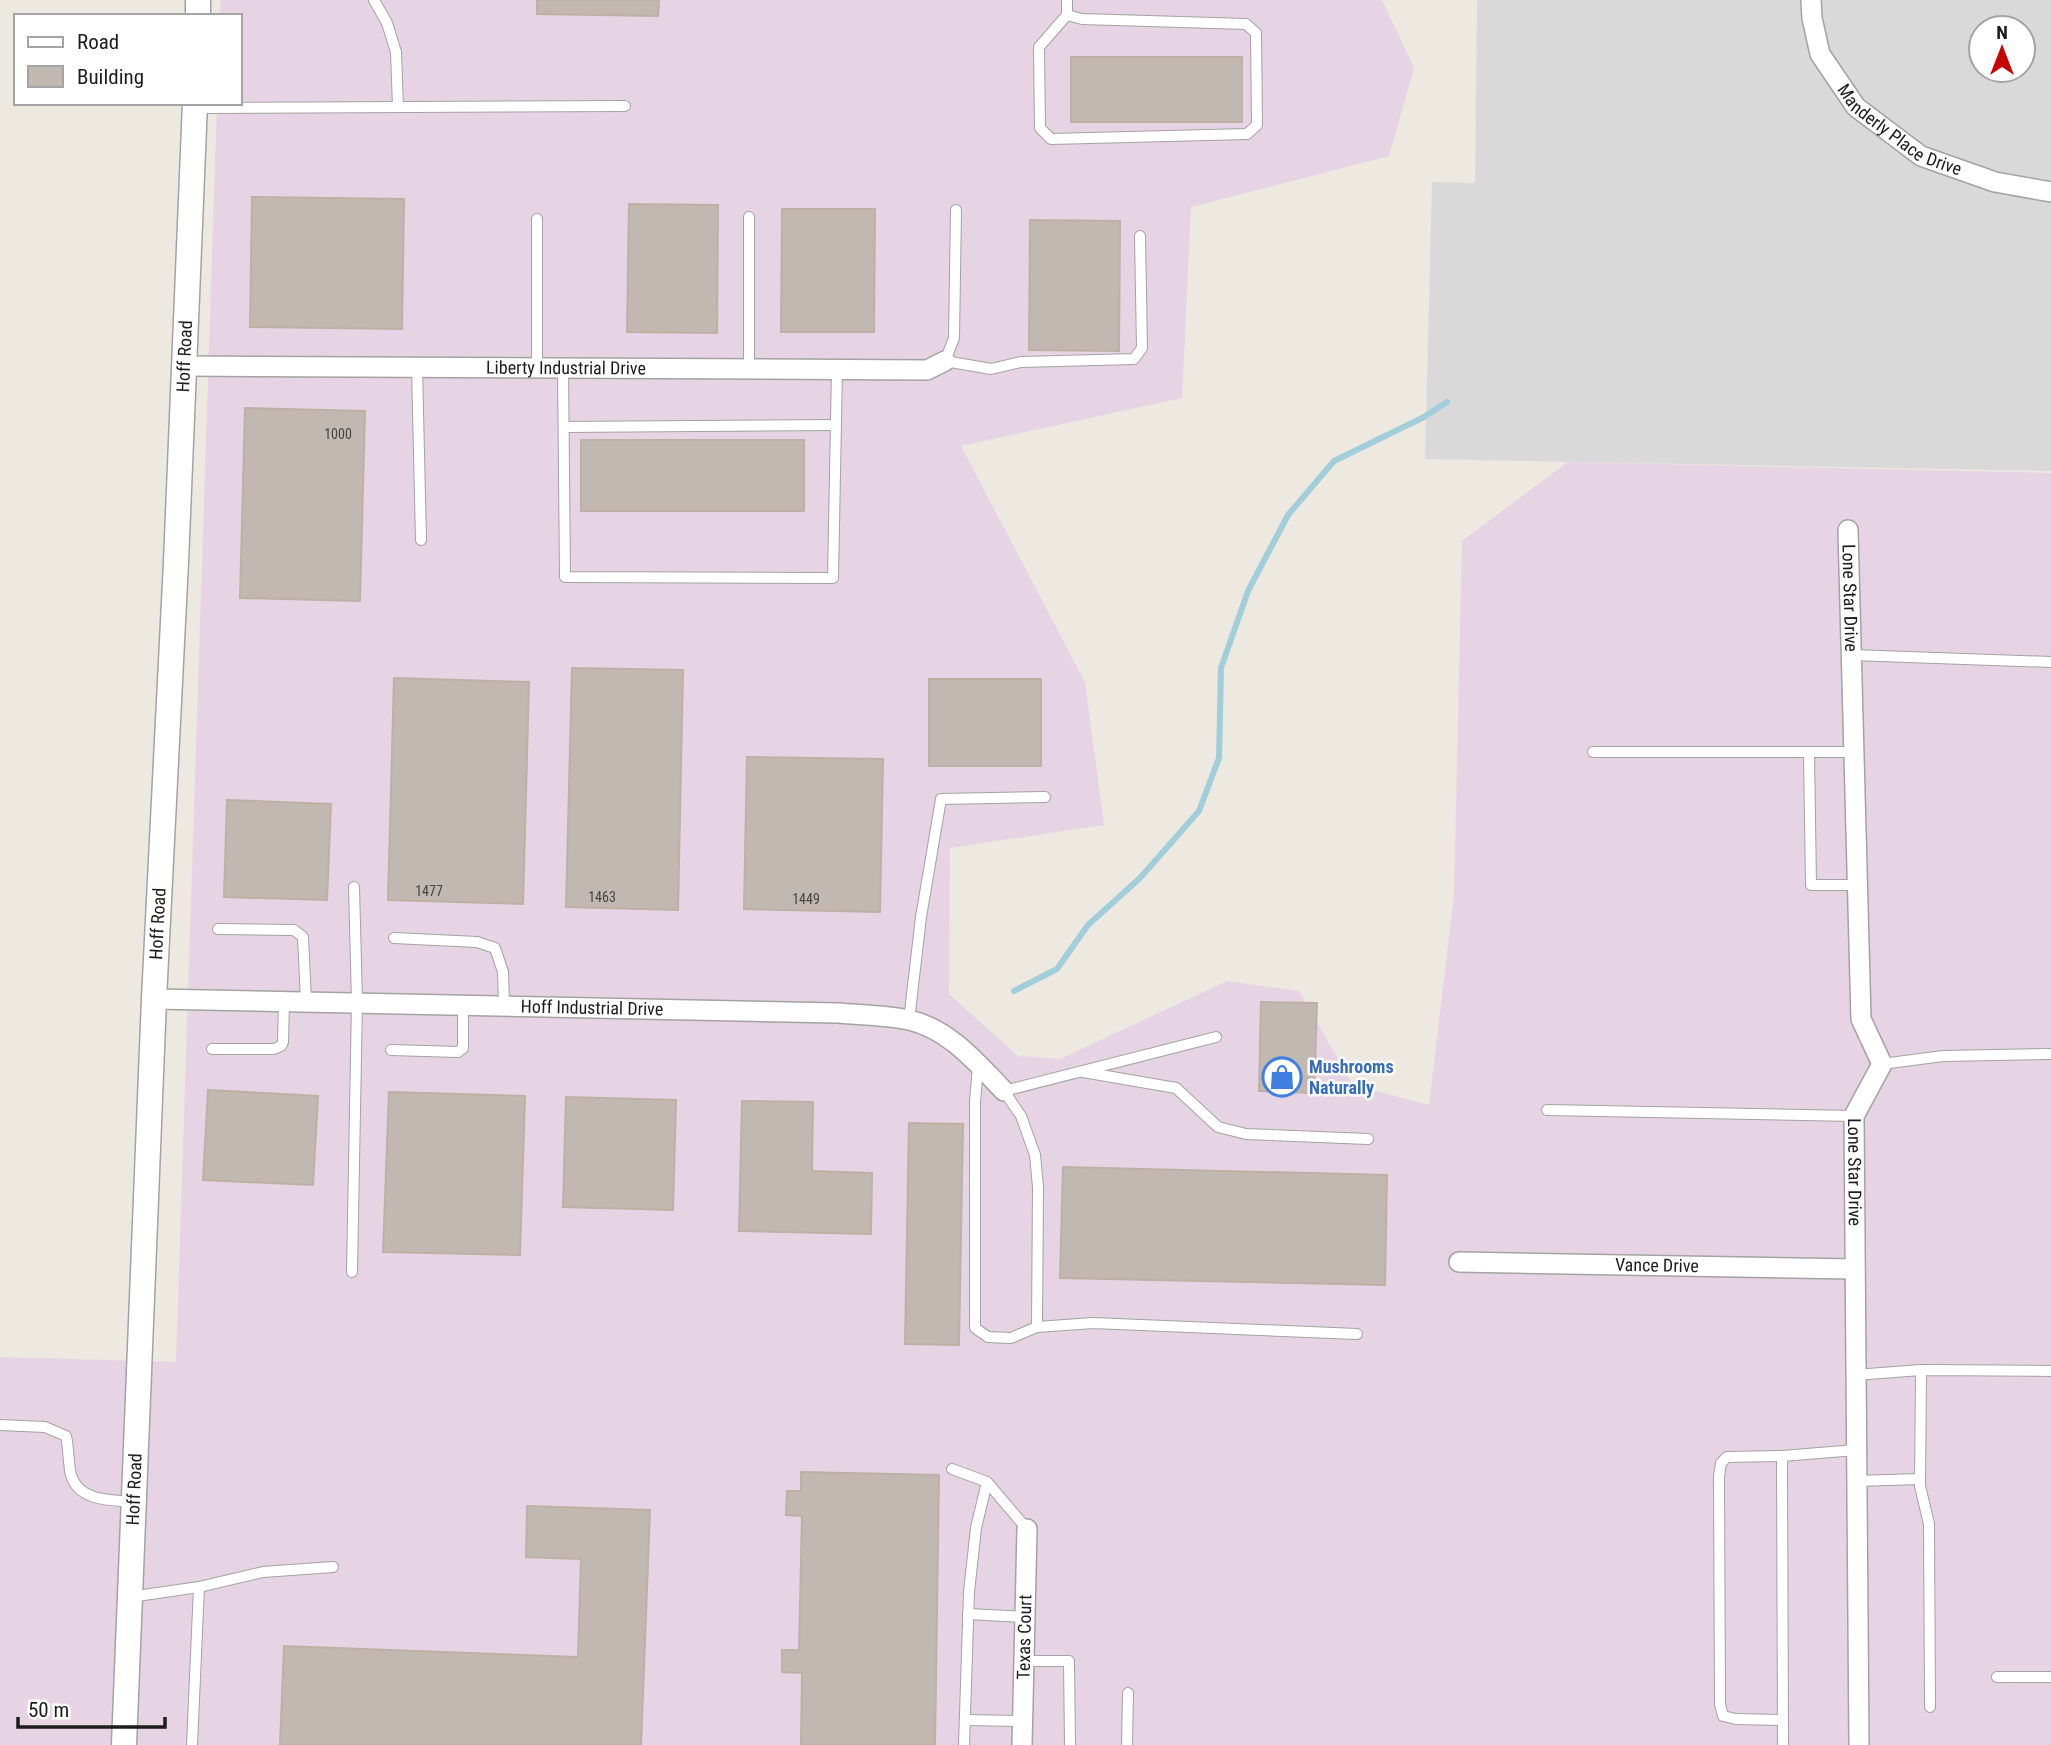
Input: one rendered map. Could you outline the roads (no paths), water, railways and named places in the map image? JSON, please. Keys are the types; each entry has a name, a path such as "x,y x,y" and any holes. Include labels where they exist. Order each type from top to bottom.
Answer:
{"street":[{"name":"Manderly Place Drive","path":"1811,0 1820,54 1856,107 1921,156 1994,182 2051,192"},
{"name":"Hoff Road","path":"124,1745 154,999 195,106"},
{"name":"Liberty Industrial Drive","path":"184,366 927,370 945,361"},
{"name":"Lone Star Drive","path":"1848,530 1861,1019 1882,1064 1854,1116 1859,1745"},
{"name":"Hoff Industrial Drive","path":"154,999 838,1013 909,1020 942,1033 1004,1091"},
{"name":"Vance Drive","path":"1459,1262 1854,1269"},
{"name":"Texas Court","path":"1022,1745 1027,1529"}],"lane":[{"path":"374,0 387,23 396,52 398,107"},
{"path":"1067,0 1067,15 1038,47 1040,128 1051,139 1247,134 1257,125 1256,33 1246,24 1082,19 1067,15"},
{"path":"195,106 625,106"},
{"path":"956,210 954,338 945,361 991,369 1031,361 1134,359 1142,348 1140,236"},
{"path":"749,217 749,369"},
{"path":"537,219 537,368"},
{"path":"417,368 421,540"},
{"path":"564,368 565,578 833,579 837,369"},
{"path":"564,427 836,425"},
{"path":"1852,655 2051,662"},
{"path":"1593,752 1854,752"},
{"path":"1810,752 1811,885 1858,885"},
{"path":"909,1020 921,917 942,799 1045,797"},
{"path":"352,1272 357,1002 354,887"},
{"path":"218,929 294,930 303,937 306,1002"},
{"path":"394,938 477,942 495,948 502,972 504,1005"},
{"path":"212,1049 274,1049 281,1046 284,1001"},
{"path":"391,1050 458,1052 463,1048 463,1004"},
{"path":"1037,1327 1038,1187 1035,1155 1021,1116 1004,1091 1216,1037"},
{"path":"1882,1064 1942,1056 2051,1054"},
{"path":"978,1064 975,1102 975,1328 988,1337 1011,1338 1037,1327 1093,1323 1357,1334"},
{"path":"1079,1072 1176,1087 1218,1128 1246,1134 1368,1139"},
{"path":"1547,1110 1854,1116"},
{"path":"1855,1376 1921,1370 2051,1371"},
{"path":"1921,1370 1920,1479 1928,1524 1930,1707"},
{"path":"0,1425 45,1427 66,1436 71,1478 83,1493 96,1498 134,1502"},
{"path":"1783,1720 1735,1719 1723,1716 1720,1704 1721,1463 1727,1457 1856,1450"},
{"path":"1782,1456 1783,1745"},
{"path":"952,1469 987,1482 1027,1529"},
{"path":"1856,1481 1920,1479"},
{"path":"964,1745 969,1592 976,1528 987,1482"},
{"path":"130,1597 199,1587 263,1572 332,1567"},
{"path":"191,1745 199,1587"},
{"path":"968,1614 1025,1617"},
{"path":"1024,1661 1069,1661 1070,1745"},
{"path":"1997,1677 2051,1677"},
{"path":"1128,1693 1128,1745"},
{"path":"965,1720 1022,1721"}],"waterway":[{"path":"1014,991 1057,969 1088,925 1140,878 1199,811 1219,758 1221,668 1248,591 1288,515 1334,461 1424,417 1447,402"}],"place":[{"name":"Mushrooms Naturally","path":"1282,1077"}]}
